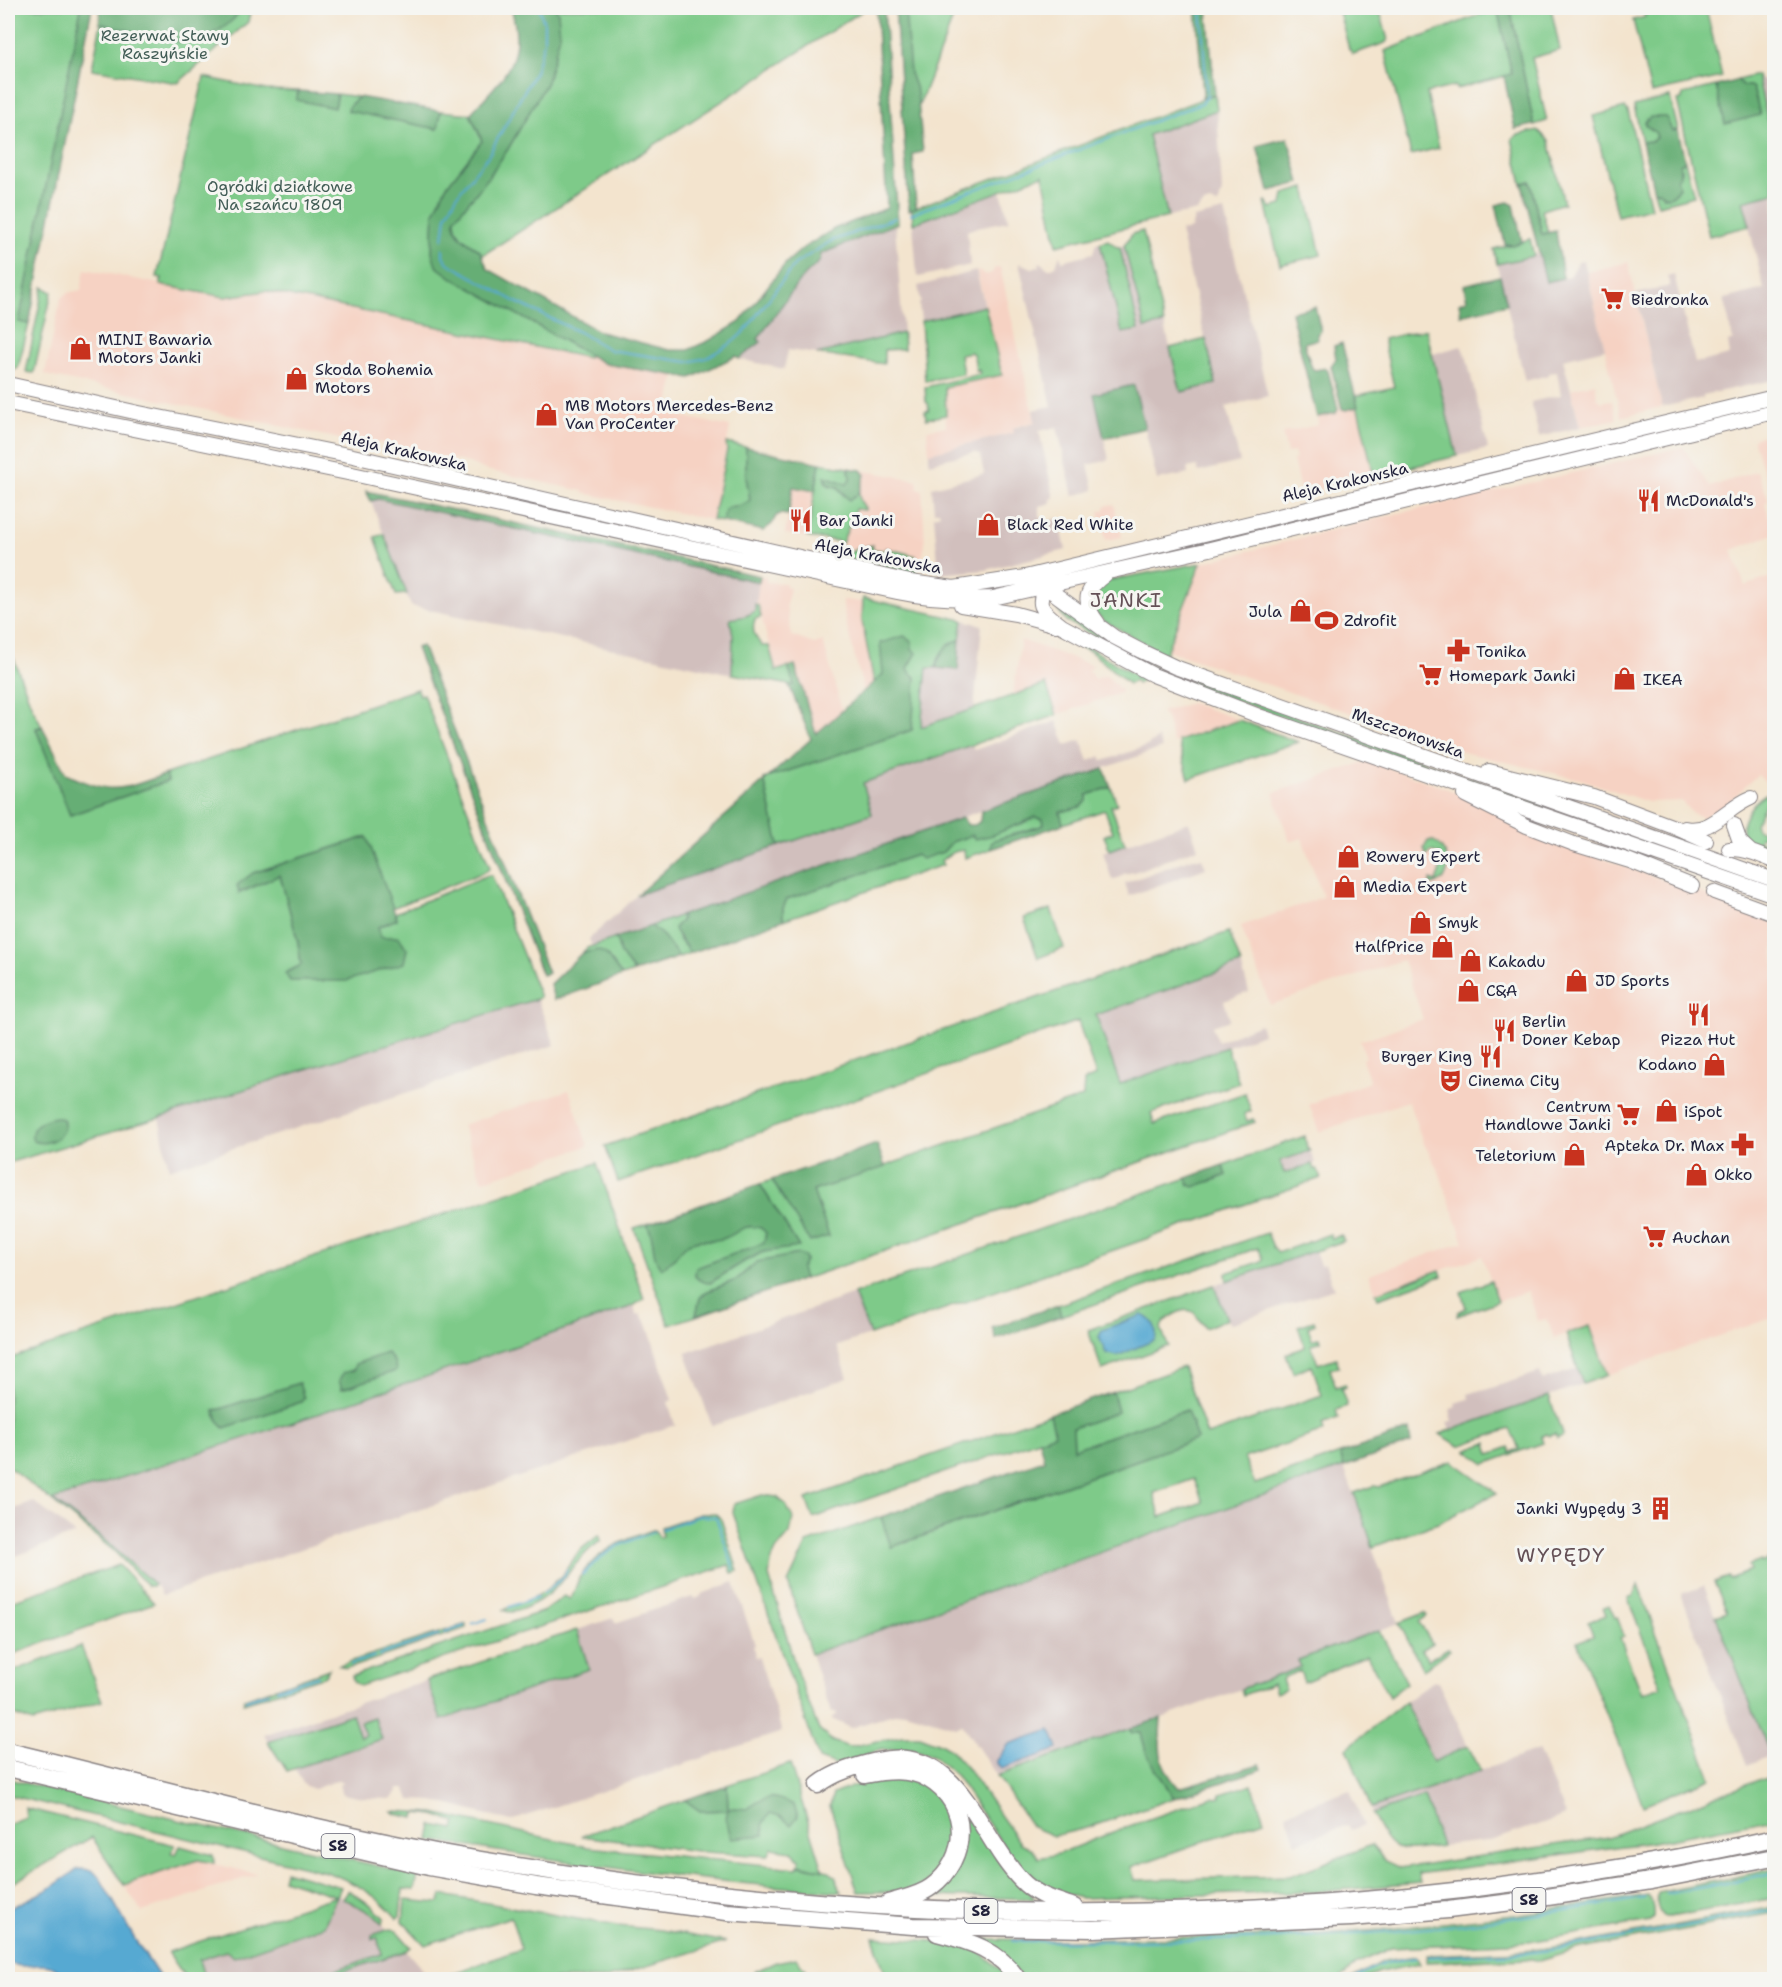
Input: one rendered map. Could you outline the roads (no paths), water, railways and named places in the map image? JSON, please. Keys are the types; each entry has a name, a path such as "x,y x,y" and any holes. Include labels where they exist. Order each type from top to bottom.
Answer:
{"highway":[{"name":"S8","path":"8,1751 292,1820 432,1851 633,1883 754,1898 874,1907 1152,1912 1291,1905 1428,1894 1594,1872 1774,1838"},
{"path":"874,1907 929,1889 944,1876 955,1861 960,1843 959,1821 952,1805 939,1788 927,1778 907,1772 885,1771 863,1775 830,1786 818,1785 826,1778 858,1766 882,1760 907,1758 925,1763 942,1774 959,1790 1021,1880 1050,1900 1089,1912"},
{"name":"S8","path":"8,1768 429,1867 536,1886 727,1912 913,1926 1094,1929 1351,1918 1448,1910 1528,1900 1651,1881 1774,1857"},
{"path":"913,1926 980,1946 1005,1962 1018,1980"}],"main road":[{"name":"Aleja Krakowska","path":"8,384 353,456 910,582 954,588 1025,577 1774,397"},
{"path":"37,409 41,397 53,394"},
{"name":"Aleja Krakowska","path":"8,403 345,472 774,567 933,598 993,598 1110,572 1774,412"},
{"path":"1054,570 1040,596 1042,607 1049,617 1062,626"},
{"path":"1101,627 1091,615 1088,596 1093,583 1110,572"},
{"name":"Mszczonowska","path":"1025,577 1045,586 1101,627 1141,651 1175,667 1419,754 1659,847"},
{"path":"933,598 1016,614 1062,626"},
{"name":"Mszczonowska","path":"1062,626 1153,675 1259,716 1417,771 1765,882 1774,895"},
{"path":"1419,754 1594,797 1674,826 1706,841"},
{"path":"1417,771 1527,826 1574,844 1630,861 1692,886"},
{"path":"1674,826 1696,830 1703,828 1751,798"},
{"path":"1734,825 1740,842 1751,852"},
{"path":"1728,849 1751,852 1774,861"},
{"path":"1713,892 1774,914"}],"water":[{"path":"1142,1315 1154,1324 1155,1340 1117,1356 1106,1353 1099,1337 1102,1330"},
{"path":"1051,1730 1058,1749 1001,1769 996,1762 1009,1744"},
{"path":"78,1869 92,1870 100,1878 161,1979 52,1979 60,1973 53,1967 21,1966 8,1963 8,1909 47,1890"}],"waterway":[{"path":"443,239 446,216 458,194 488,156 535,72 544,42 544,23 539,8"},
{"path":"911,214 1202,103 1207,97 1201,8"},
{"path":"443,248 443,256 448,263 516,302 581,333 610,350 688,362 706,358 730,344 745,331 795,264 831,241 895,218"},
{"path":"8,410 12,411"},
{"path":"662,1529 699,1516 716,1517 734,1569"},
{"path":"583,1575 599,1559 615,1548 654,1532"},
{"path":"544,1593 561,1579 567,1570"},
{"path":"509,1607 537,1597"},
{"path":"472,1624 487,1619"},
{"path":"444,1633 464,1626"},
{"path":"379,1655 439,1635"},
{"path":"351,1664 375,1656"},
{"path":"277,1689 317,1676"},
{"path":"246,1700 269,1692"},
{"path":"1666,1894 1774,1874"},
{"path":"1012,1941 1216,1940 1377,1933 1492,1921 1645,1898"},
{"path":"1429,1957 1527,1953 1559,1949 1774,1910"},
{"path":"1354,1980 1384,1964 1416,1958"}],"place":[{"name":"Biedronka","path":"1613,299"},
{"name":"MINI Bawaria Motors Janki","path":"80,348"},
{"name":"Skoda Bohemia Motors","path":"297,378"},
{"name":"MB Motors Mercedes-Benz Van ProCenter","path":"547,414"},
{"name":"McDonald's","path":"1648,500"},
{"name":"Bar Janki","path":"801,520"},
{"name":"Black Red White","path":"989,524"},
{"name":"Jula","path":"1300,611"},
{"name":"Zdrofit","path":"1326,620"},
{"name":"Tonika","path":"1458,651"},
{"name":"Homepark Janki","path":"1431,675"},
{"name":"IKEA","path":"1625,679"},
{"name":"Rowery Expert","path":"1348,856"},
{"name":"Media Expert","path":"1345,886"},
{"name":"Smyk","path":"1420,922"},
{"name":"HalfPrice","path":"1442,946"},
{"name":"Kakadu","path":"1470,961"},
{"name":"JD Sports","path":"1577,980"},
{"name":"C&A","path":"1468,990"},
{"name":"Pizza Hut","path":"1698,1014"},
{"name":"Berlin Doner Kebap","path":"1504,1030"},
{"name":"Burger King","path":"1490,1056"},
{"name":"Kodano","path":"1715,1064"},
{"name":"Cinema City","path":"1450,1080"},
{"name":"iSpot","path":"1666,1111"},
{"name":"Centrum Handlowe Janki","path":"1629,1115"},
{"name":"Apteka Dr. Max","path":"1742,1145"},
{"name":"Teletorium","path":"1574,1155"},
{"name":"Okko","path":"1696,1174"},
{"name":"Auchan","path":"1654,1237"},
{"name":"Janki Wypędy 3","path":"1660,1508"}],"district":[{"name":"JANKI","path":"1126,600"},
{"name":"WYPĘDY","path":"1561,1555"}],"park label":[{"name":"Rezerwat Stawy Raszyńskie","path":"165,44"},
{"name":"Ogródki działkowe Na szańcu 1809","path":"280,195"}]}
